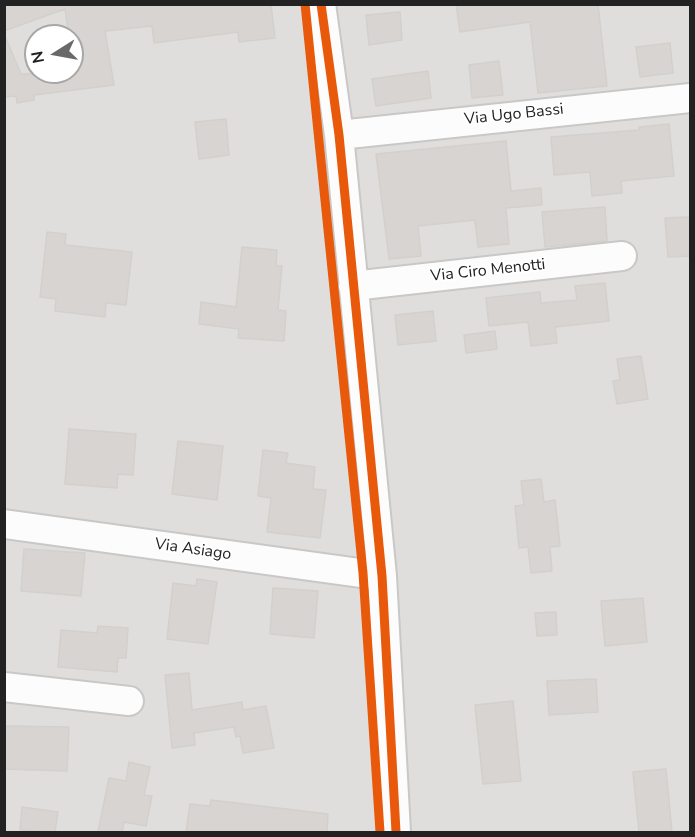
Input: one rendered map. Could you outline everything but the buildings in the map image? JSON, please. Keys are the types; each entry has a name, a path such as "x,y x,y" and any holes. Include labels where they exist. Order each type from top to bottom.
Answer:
{"street":[{"path":"321,4 339,135 382,576 396,832"},
{"name":"Via Ugo Bassi","path":"339,135 690,98"},
{"name":"Via Ciro Menotti","path":"353,286 622,256"},
{"name":"Via Asiago","path":"4,524 382,576"},
{"path":"4,687 129,701"}],"shaded area":[{"path":"5,5 690,5 690,832 5,832"}],"cycle path":[{"path":"305,4 363,573 380,832"},
{"path":"321,4 339,135 382,576 396,832"}]}
